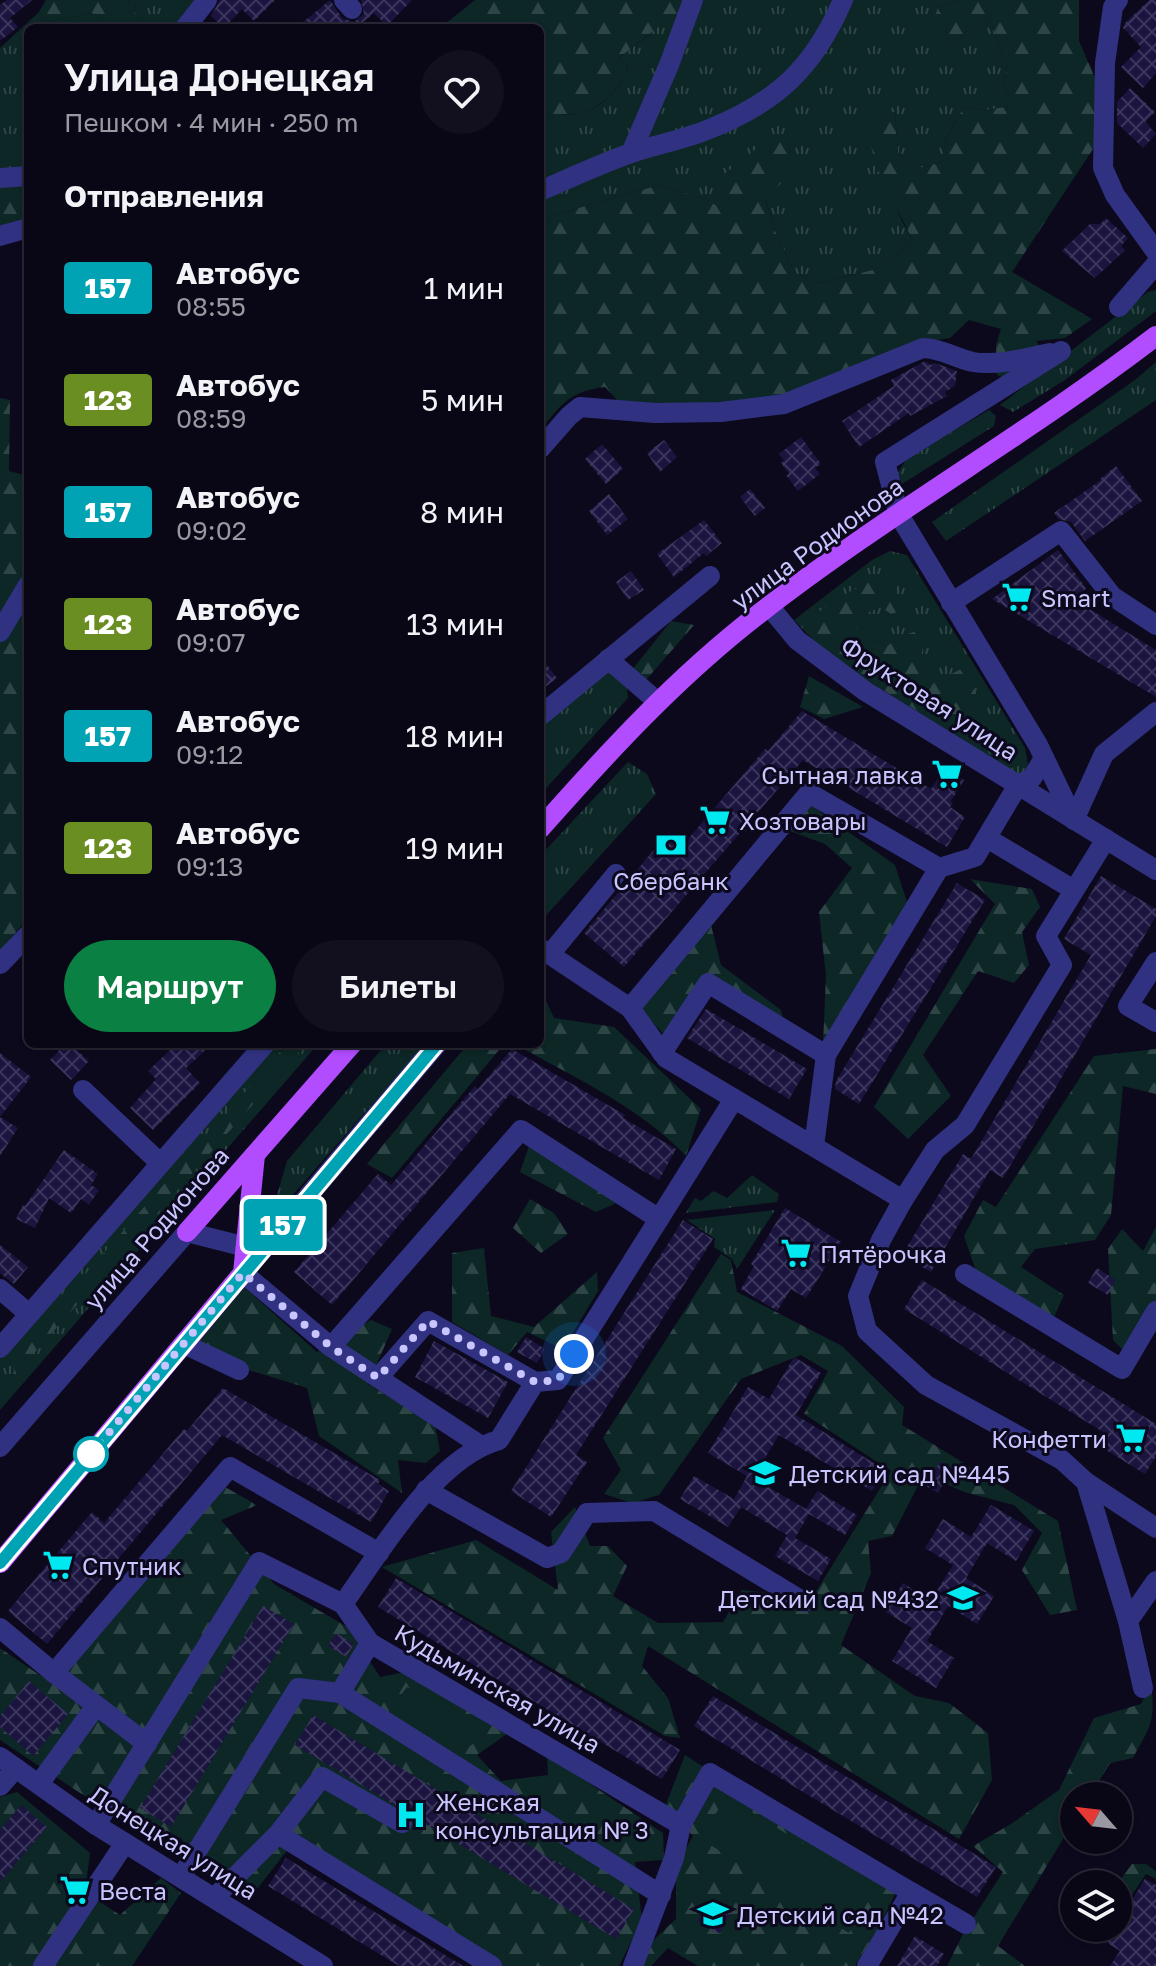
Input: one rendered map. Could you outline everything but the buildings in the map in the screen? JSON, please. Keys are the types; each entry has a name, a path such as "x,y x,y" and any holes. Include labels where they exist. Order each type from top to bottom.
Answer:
{"main road":[{"name":"улица Родионова","path":"544,825 658,702 769,606 1041,420 1156,336"},
{"name":"улица Родионова","path":"187,1232 349,1048"},
{"path":"0,1563 243,1273 255,1155"}],"street":[{"path":"188,24 207,0"},
{"path":"631,153 693,0"},
{"path":"544,189 631,153 705,131 757,108 792,81 827,36 843,0"},
{"path":"1118,0 1113,7 1105,63 1103,168 1115,195 1156,252"},
{"path":"0,178 24,176"},
{"path":"0,236 24,229"},
{"path":"1119,307 1156,264"},
{"name":"Фруктовая улица","path":"544,444 580,407 655,413 721,412 784,404 923,348 935,348 976,362 1017,360 1061,351 885,462 899,515 1044,758 1074,820"},
{"path":"951,603 1061,531 1112,596 1156,625"},
{"path":"544,713 710,576"},
{"path":"0,632 24,592"},
{"name":"Фруктовая улица","path":"769,606 797,640 828,666 1156,870"},
{"path":"608,659 658,702"},
{"path":"1074,820 1104,754 1156,712"},
{"path":"814,1146 826,1055 939,868 975,857 1018,785 1032,778 1044,758"},
{"path":"630,1008 809,793 939,868"},
{"path":"987,838 1074,890"},
{"path":"1106,839 1046,936 1062,965 965,1125 935,1150 903,1200 881,1240 858,1296 867,1331 926,1385 1062,1460 1086,1482 1156,1528"},
{"path":"616,874 545,951 630,1008 666,1058 903,1200"},
{"path":"0,964 24,939"},
{"path":"1156,962 1128,1006 1156,1022"},
{"path":"662,1053 708,983 826,1055"},
{"path":"0,1348 261,1048"},
{"path":"434,1048 243,1273 331,1347 480,1445"},
{"path":"83,1090 160,1163"},
{"path":"378,1378 428,1321 535,1382 558,1380 734,1099"},
{"path":"331,1347 521,1130 659,1219"},
{"path":"187,1232 246,1247"},
{"name":"улица Родионова","path":"0,1447 187,1232"},
{"path":"965,1274 1122,1369 1156,1311"},
{"path":"0,1289 29,1314"},
{"path":"184,1344 239,1370"},
{"path":"343,1604 426,1490 480,1445 499,1440 535,1382"},
{"path":"54,1673 230,1467 379,1553"},
{"path":"1086,1482 1128,1621 1143,1688"},
{"path":"426,1490 547,1558 561,1553 587,1513 654,1511 804,1602"},
{"name":"Кудьминская улица","path":"147,1744 259,1562 343,1604 370,1643 681,1825"},
{"path":"1128,1621 1156,1581"},
{"path":"0,1628 147,1744 96,1825"},
{"path":"340,1693 370,1643"},
{"path":"181,1877 298,1688 340,1693 661,1895"},
{"path":"39,1784 96,1706"},
{"path":"0,1786 8,1762"},
{"name":"Донецкая улица","path":"8,1762 96,1825 323,1966"},
{"path":"633,1966 674,1858 681,1825 710,1773 966,1924"},
{"path":"214,1898 278,1834 322,1777 402,1823"},
{"path":"278,1834 492,1966"},
{"path":"43,1966 125,1843"},
{"path":"867,1966 911,1892"}],"green space":[{"path":"46,0 125,0 135,3 138,24 110,24 92,13 48,22 39,12"},
{"path":"125,0 200,0 182,24 138,24 135,3"},
{"path":"475,0 685,0 683,8 619,58 628,67 621,82 605,100 584,113 551,114 544,122 544,24 445,24"},
{"path":"685,0 961,0 938,8 951,45 977,22 989,18 1007,64 1004,86 1010,106 987,110 964,107 947,137 941,162 917,169 898,153 895,112 866,129 902,221 913,241 881,268 818,283 795,273 775,231 765,197 722,209 705,199 659,185 554,215 544,221 544,122 551,114 584,113 605,101 628,67 619,58 649,35"},
{"path":"961,0 1079,0 1079,41 1095,78 1095,146 1012,272 1092,319 1065,338 1036,341 1053,364 1026,386 997,375 996,345 1001,329 969,320 950,338 931,341 786,399 723,406 619,402 605,387 567,400 544,427 544,221 554,215 659,185 705,199 721,208 718,179 756,149 786,134 795,171 765,198 775,231 795,273 818,283 881,268 913,241 877,168 866,129 879,113 895,112 898,153 917,169 941,162 947,137 964,107 987,110 1010,106 1004,86 1007,64 989,18 977,22 951,45 931,27 938,8"},
{"path":"39,12 48,22 92,13 110,24 26,24"},
{"path":"24,26 24,171 0,172 0,48"},
{"path":"0,184 24,186 24,222 0,228"},
{"path":"1156,290 1156,311 1065,380 1013,412 1000,405 1148,292"},
{"path":"1156,362 1156,400 946,541 932,522 1135,380"},
{"path":"0,398 10,400 9,471 24,475 24,923 0,951"},
{"path":"989,410 996,416 994,426 902,484 898,473 907,458"},
{"path":"890,551 907,555 1025,748 1028,764 1025,772 1018,774 830,657 794,620 872,560"},
{"path":"876,580 890,582 898,595 901,611 891,614 881,607 866,613 856,628 866,644 883,649 901,636 914,632 924,642 919,666 930,685 965,667 984,713 953,733 830,657 802,628 836,600"},
{"path":"671,621 694,625 645,681 632,670"},
{"path":"603,672 612,672 627,688 628,698 544,791 544,723"},
{"path":"809,676 863,707 824,719 800,707"},
{"path":"628,762 647,774 656,794 544,918 544,852"},
{"path":"795,794 895,865 907,902 823,1044 826,976 819,912 852,868 825,844 771,824"},
{"path":"970,879 1032,889 1040,907 1022,932 1029,965 1014,983 978,971 923,1055 951,1096 908,1139 874,1107 995,904"},
{"path":"710,921 721,965 781,1010 784,1023 699,988 672,1043 641,1010"},
{"path":"544,997 554,1018 614,1027 701,1109 686,1156 648,1122 522,1048 544,1048"},
{"path":"272,1048 315,1048 0,1410 0,1359"},
{"path":"283,1048 302,1048 15,1375 11,1359"},
{"path":"383,1048 421,1048 269,1222 287,1161"},
{"path":"465,1048 501,1048 392,1178 367,1164"},
{"path":"1156,1049 1156,1094 1123,1086 1111,1215 1095,1240 1035,1249 1021,1267 1064,1295 1048,1330 981,1285 964,1236 983,1200 996,1207 1094,1056"},
{"path":"529,1146 619,1202 596,1212 520,1172"},
{"path":"752,1175 779,1194 777,1202 686,1213 695,1198 701,1201 714,1191 727,1198"},
{"path":"530,1199 554,1213 568,1234 541,1253 513,1228"},
{"path":"775,1210 737,1269 732,1259 714,1247 715,1239 687,1220"},
{"path":"1156,1227 1156,1317 1125,1352 1113,1340 1108,1249 1122,1229 1143,1251"},
{"path":"484,1248 491,1316 534,1327 597,1272 598,1291 563,1349 527,1332 508,1355 452,1322 452,1253"},
{"path":"721,1254 731,1260 737,1292 842,1346 904,1407 902,1425 1058,1521 1077,1610 1050,1615 1022,1570 1042,1533 1014,1505 964,1492 924,1474 892,1536 868,1541 871,1573 841,1645 915,1696 949,1703 988,1733 992,1780 959,1839 648,1646 642,1666 668,1698 680,1738 665,1736 382,1567 476,1540 558,1590 551,1532 575,1507 590,1546 608,1546 627,1566 613,1596 658,1623 723,1622 742,1590 812,1598 891,1471 804,1414 828,1371 801,1355 741,1379 659,1495 632,1503 604,1494 621,1470 603,1438"},
{"path":"244,1287 317,1352 371,1320 392,1329 368,1384 435,1425 440,1451 426,1463 398,1460 402,1493 319,1436 307,1388 223,1362 199,1341"},
{"path":"209,1478 257,1505 221,1520 274,1584 347,1627 380,1677 405,1672 507,1734 477,1755 501,1781 548,1775 547,1755 663,1833 664,1860 635,1862 642,1920 619,1966 477,1966 289,1848 250,1898 199,1870 181,1838 133,1828 0,1740 0,1648 41,1676"},
{"path":"1151,1684 1153,1707 1150,1723 1133,1758 1110,1763 1098,1782 1063,1782 1094,1718 1141,1704"},
{"path":"407,1687 486,1735 458,1754 387,1714"},
{"path":"685,1755 896,1892 855,1966 698,1966 668,1948 651,1966 629,1963 676,1919 676,1867 693,1836 665,1807"},
{"path":"1059,1790 1060,1844 998,1946 1025,1966 947,1966 963,1934 1003,1872 973,1846"},
{"path":"17,1792 90,1853 85,1892 120,1915 161,1878 181,1893 132,1966 0,1966 0,1797"},
{"path":"726,1796 875,1889 849,1933 701,1839"},
{"path":"1132,1864 1146,1864 1156,1871 1156,1879 1146,1874 1132,1895 1132,1870 1128,1870"}],"bus line":[{"name":"157","path":"0,1563 434,1048"}],"place":[{"name":"Smart","path":"1017,597"},
{"name":"Сытная лавка","path":"947,774"},
{"name":"Хозтовары","path":"715,820"},
{"name":"Сбербанк","path":"671,845"},
{"name":"Пятёрочка","path":"796,1253"},
{"name":"Конфетти","path":"1131,1438"},
{"name":"Детский сад №445","path":"765,1473"},
{"name":"Спутник","path":"58,1565"},
{"name":"Детский сад №432","path":"963,1598"},
{"name":"Женская консультация № 3","path":"411,1815"},
{"name":"Веста","path":"75,1890"},
{"name":"Детский сад №42","path":"713,1914"}],"route":[{"path":"91,1454 243,1273 331,1347 378,1378 428,1321 535,1382 558,1380 574,1354"}]}
